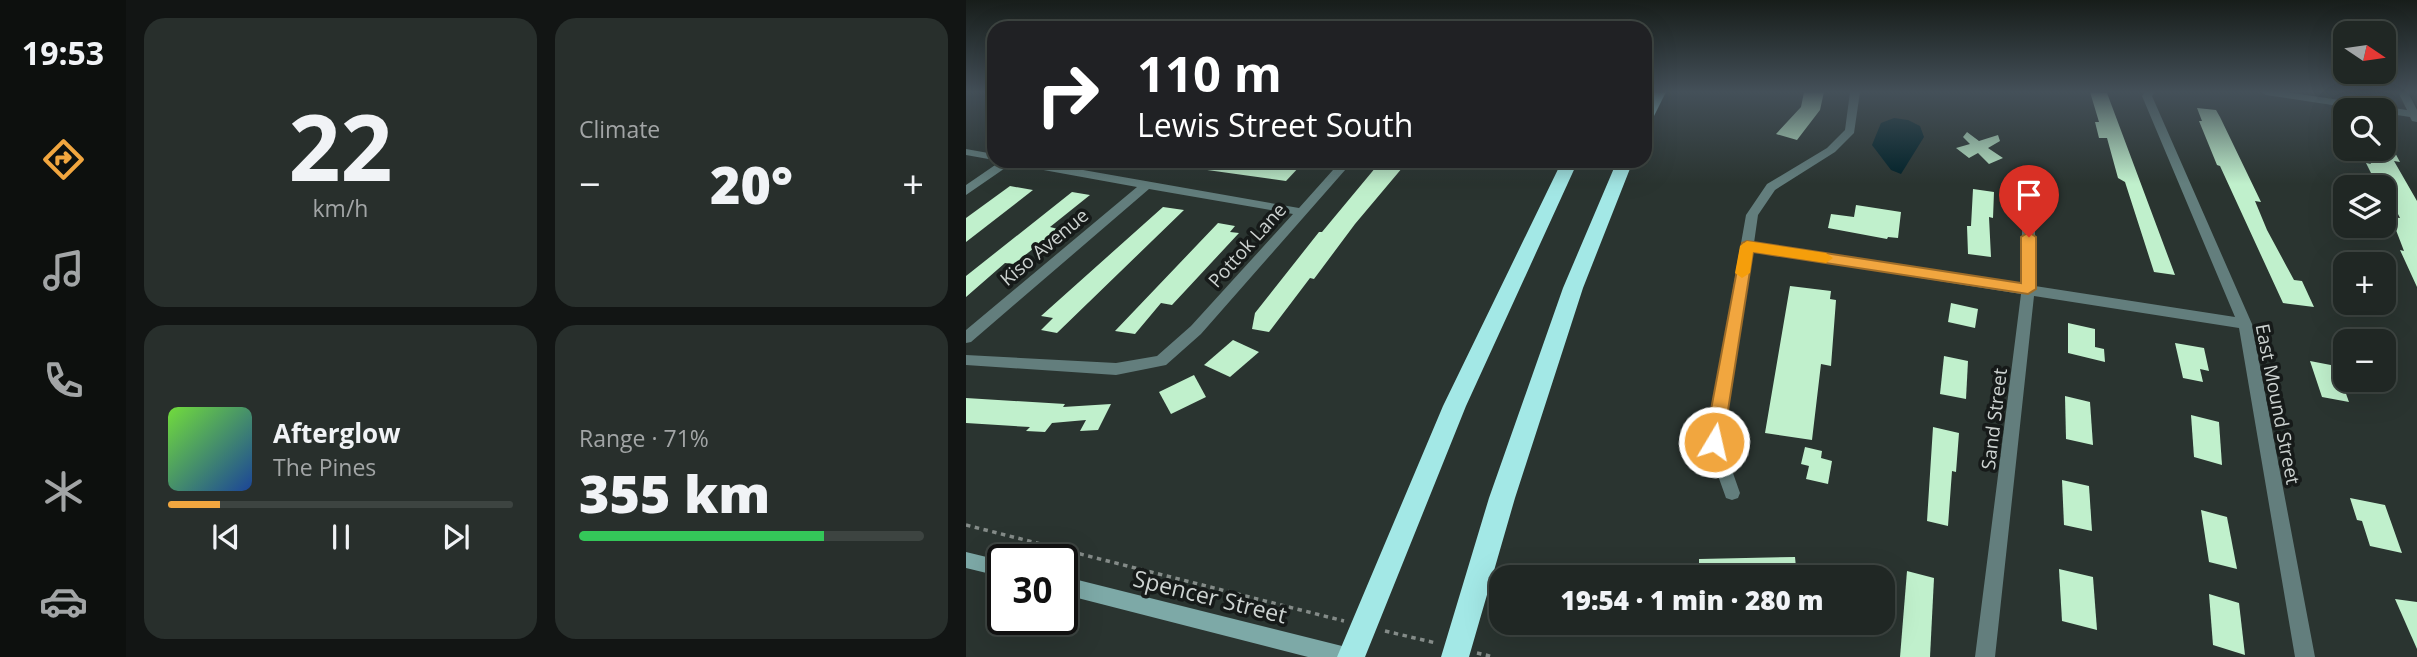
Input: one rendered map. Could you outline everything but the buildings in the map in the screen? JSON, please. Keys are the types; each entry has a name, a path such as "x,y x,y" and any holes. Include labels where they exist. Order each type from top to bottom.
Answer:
{"highway":[{"path":"1348,657 1463,389 1567,168"},
{"path":"1455,651 1502,498 1573,288 1622,168"}],"street":[{"path":"1732,493 1714,442 1752,215 1771,187 1830,150 1850,131 1851,123"},
{"name":"East Mound Street","path":"2158,123 2245,324 2305,657"},
{"path":"966,152 987,156"},
{"path":"966,191 998,168"},
{"path":"1052,168 1301,212"},
{"name":"Pottok Lane","path":"966,360 1124,369 1161,361 1196,330 1341,168"},
{"name":"Sand Street","path":"1985,657 2028,289 2029,184"},
{"name":"Kiso Avenue","path":"966,338 1146,185"},
{"path":"1747,246 2245,324"},
{"path":"966,560 987,565"},
{"name":"Spencer Street","path":"1078,589 1348,657"}],"path":[{"path":"966,525 1349,622"},
{"path":"1376,629 1455,651 1494,657"}],"water":[{"path":"1881,123 1913,123 1920,126 1924,137 1901,174 1891,170 1872,145"}],"slow traffic":[{"path":"1742,273 1747,246 1826,258"}],"route":[{"path":"1714,442 1747,246 2028,289 2029,237"}]}
